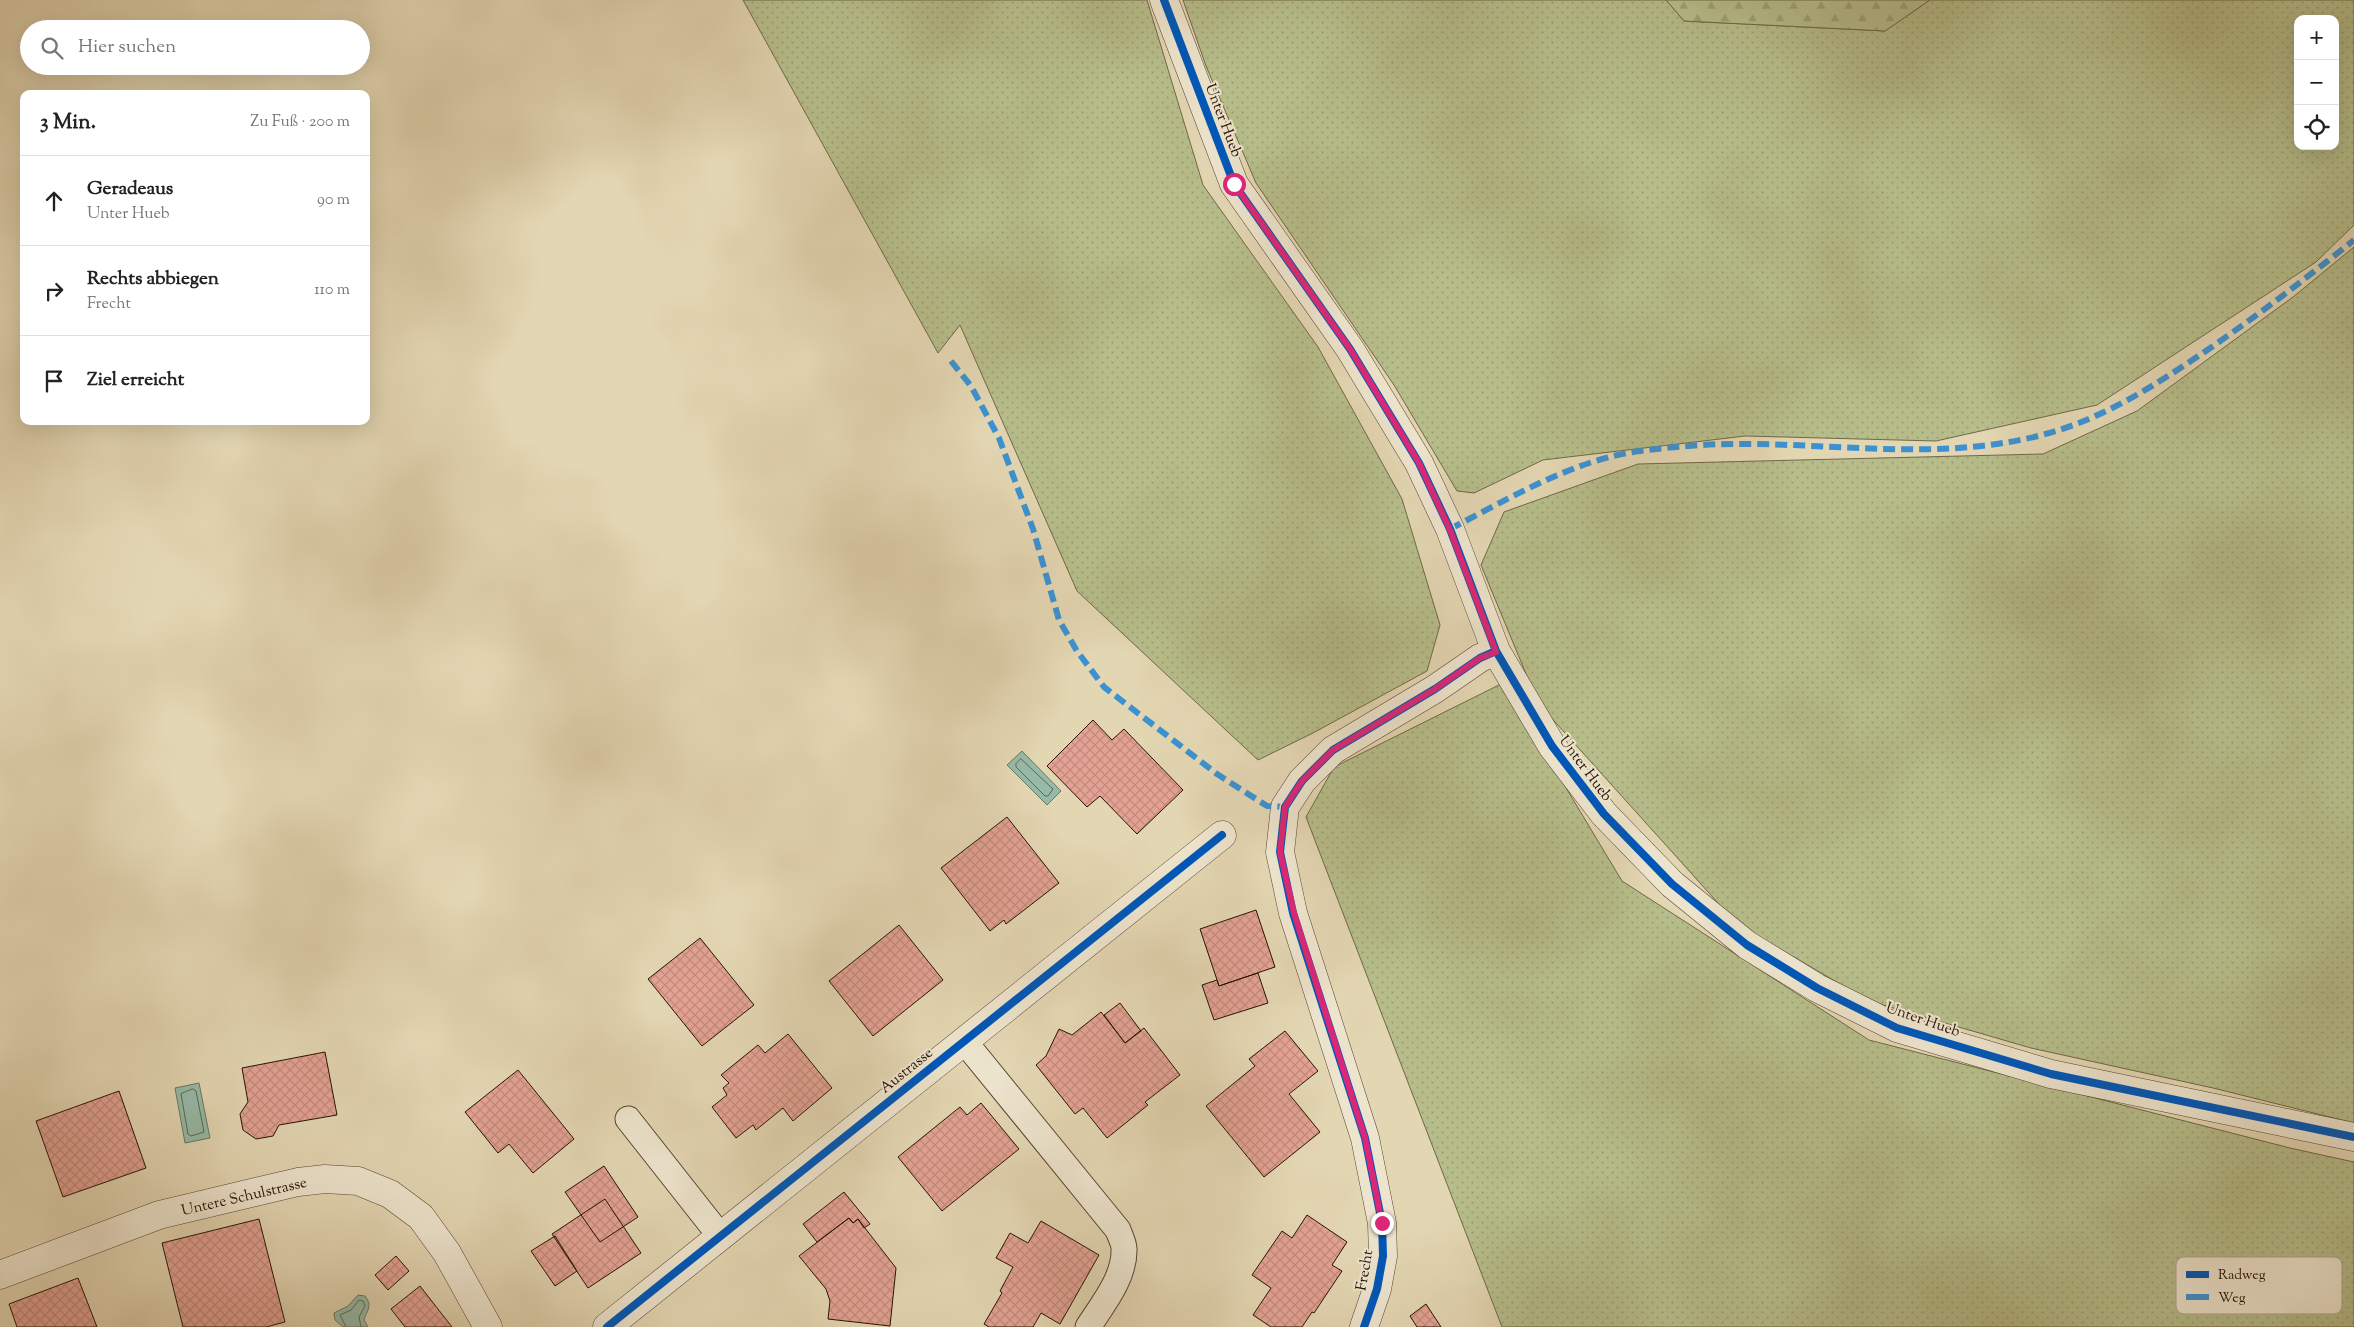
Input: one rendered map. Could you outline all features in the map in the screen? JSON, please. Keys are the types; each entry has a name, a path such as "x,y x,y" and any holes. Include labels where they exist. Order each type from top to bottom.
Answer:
{"street":[{"name":"Unter Hueb","path":"1164,0 1234,184 1350,349 1419,463 1450,530 1496,652 1552,746 1604,814 1672,884 1747,945 1817,988 1897,1028 2051,1074 2354,1137"},
{"name":"Frecht","path":"1364,1327 1376,1288 1383,1256 1382,1223 1365,1138 1294,913 1280,852 1285,807 1302,781 1333,750 1435,689 1480,658 1496,652"},
{"name":"Austrasse","path":"607,1327 1222,834"},
{"name":"Untere Schulstrasse","path":"0,1275 159,1215 298,1182 325,1179 358,1181 390,1194 421,1217 447,1253 488,1327"}],"lane":[{"path":"964,1041 1118,1230 1124,1247 1122,1266 1114,1285 1088,1327"},
{"path":"628,1119 721,1237"}],"green space":[{"path":"743,0 1147,0 1203,185 1318,347 1402,499 1440,625 1427,671 1313,733 1258,760 1077,591 960,325 938,353"},
{"path":"1183,0 1666,0 1684,21 1885,31 1930,0 2354,0 2354,225 2316,262 2097,405 1936,441 1745,436 1543,460 1474,493 1457,491 1394,385 1256,183 1206,66"},
{"path":"1666,0 1930,0 1885,31 1684,21"},
{"path":"2354,247 2354,1123 2213,1088 2031,1048 1869,1001 1736,923 1538,703 1481,565 1504,512 1638,464 2043,454 2137,411 2293,297"},
{"path":"1503,683 1622,881 1869,1040 2290,1148 2354,1162 2354,1327 1502,1327 1306,817 1334,767"}],"water":[{"path":"1022,751 1061,791 1047,805 1007,765"},
{"path":"199,1083 210,1138 185,1143 175,1088"},
{"path":"358,1295 365,1296 369,1303 364,1320 368,1327 343,1327 335,1320 334,1313 348,1306"}],"building":[{"path":"1093,720 1112,740 1124,729 1183,790 1137,834 1100,796 1087,807 1047,766"},
{"path":"1007,817 1059,883 1006,924 1004,920 990,931 941,868"},
{"path":"1256,910 1275,967 1219,986 1200,929"},
{"path":"899,925 943,980 873,1036 829,981"},
{"path":"700,938 754,1005 702,1046 648,979"},
{"path":"1258,973 1268,1003 1214,1020 1202,985 1217,980 1219,986"},
{"path":"1120,1003 1141,1031 1125,1043 1104,1015"},
{"path":"1101,1012 1125,1043 1144,1028 1180,1075 1145,1102 1148,1105 1107,1138 1083,1108 1075,1114 1036,1065 1046,1056 1059,1029 1072,1035"},
{"path":"1285,1031 1318,1071 1289,1094 1320,1132 1264,1177 1206,1106 1255,1066 1249,1059"},
{"path":"788,1034 832,1088 793,1121 783,1108 756,1130 753,1125 736,1138 712,1107 727,1095 723,1088 729,1083 721,1075 758,1045 765,1053"},
{"path":"325,1052 337,1115 279,1125 273,1136 256,1139 243,1130 240,1114 248,1102 242,1068"},
{"path":"518,1070 574,1139 533,1173 509,1144 498,1153 465,1112"},
{"path":"119,1091 146,1168 63,1197 36,1121"},
{"path":"981,1103 1019,1149 942,1211 898,1157 960,1107 967,1115"},
{"path":"604,1166 638,1217 600,1242 565,1192"},
{"path":"844,1192 870,1224 864,1228 858,1219 853,1223 849,1218 817,1242 803,1224"},
{"path":"605,1199 641,1253 588,1288 552,1234"},
{"path":"1307,1215 1347,1242 1332,1265 1342,1271 1314,1313 1312,1312 1302,1327 1271,1327 1253,1315 1271,1288 1252,1275 1282,1231 1292,1238"},
{"path":"849,1218 853,1223 858,1219 896,1268 890,1326 828,1319 830,1301 826,1289 799,1256"},
{"path":"259,1219 285,1322 266,1327 183,1327 162,1243"},
{"path":"1041,1221 1099,1255 1060,1324 1041,1313 1033,1327 989,1327 984,1324 1002,1293 1000,1291 1013,1267 996,1258 1010,1233 1028,1243"},
{"path":"555,1236 577,1271 555,1286 531,1251"},
{"path":"396,1256 409,1271 388,1290 375,1275"},
{"path":"78,1278 97,1327 17,1327 9,1304"},
{"path":"420,1286 452,1327 405,1327 391,1309"},
{"path":"1426,1304 1441,1327 1417,1327 1410,1316"}],"marked path":[{"path":"1450,529 1566,471 1615,456 1640,451 1734,444 1886,449 1962,448 2000,443 2060,430 2123,403 2181,368 2259,313 2354,240"},
{"path":"951,361 971,386 999,438 1033,529 1059,620 1077,651 1104,687 1217,774 1267,806 1285,807"}],"cycle path":[{"path":"1164,0 1234,184 1350,349 1419,463 1450,529 1496,651 1552,746 1604,814 1672,884 1747,945 1817,988 1897,1028 2051,1074 2354,1137"},
{"path":"1364,1327 1377,1289 1383,1256 1382,1223 1365,1138 1293,913 1280,852 1285,807 1302,781 1333,750 1435,689 1480,658 1496,651"},
{"path":"607,1327 1222,835"}],"route":[{"path":"1234,184 1350,349 1419,463 1450,530 1496,652 1480,658 1435,689 1333,750 1302,781 1285,807 1280,852 1294,913 1365,1138 1374,1175 1382,1223"}]}
